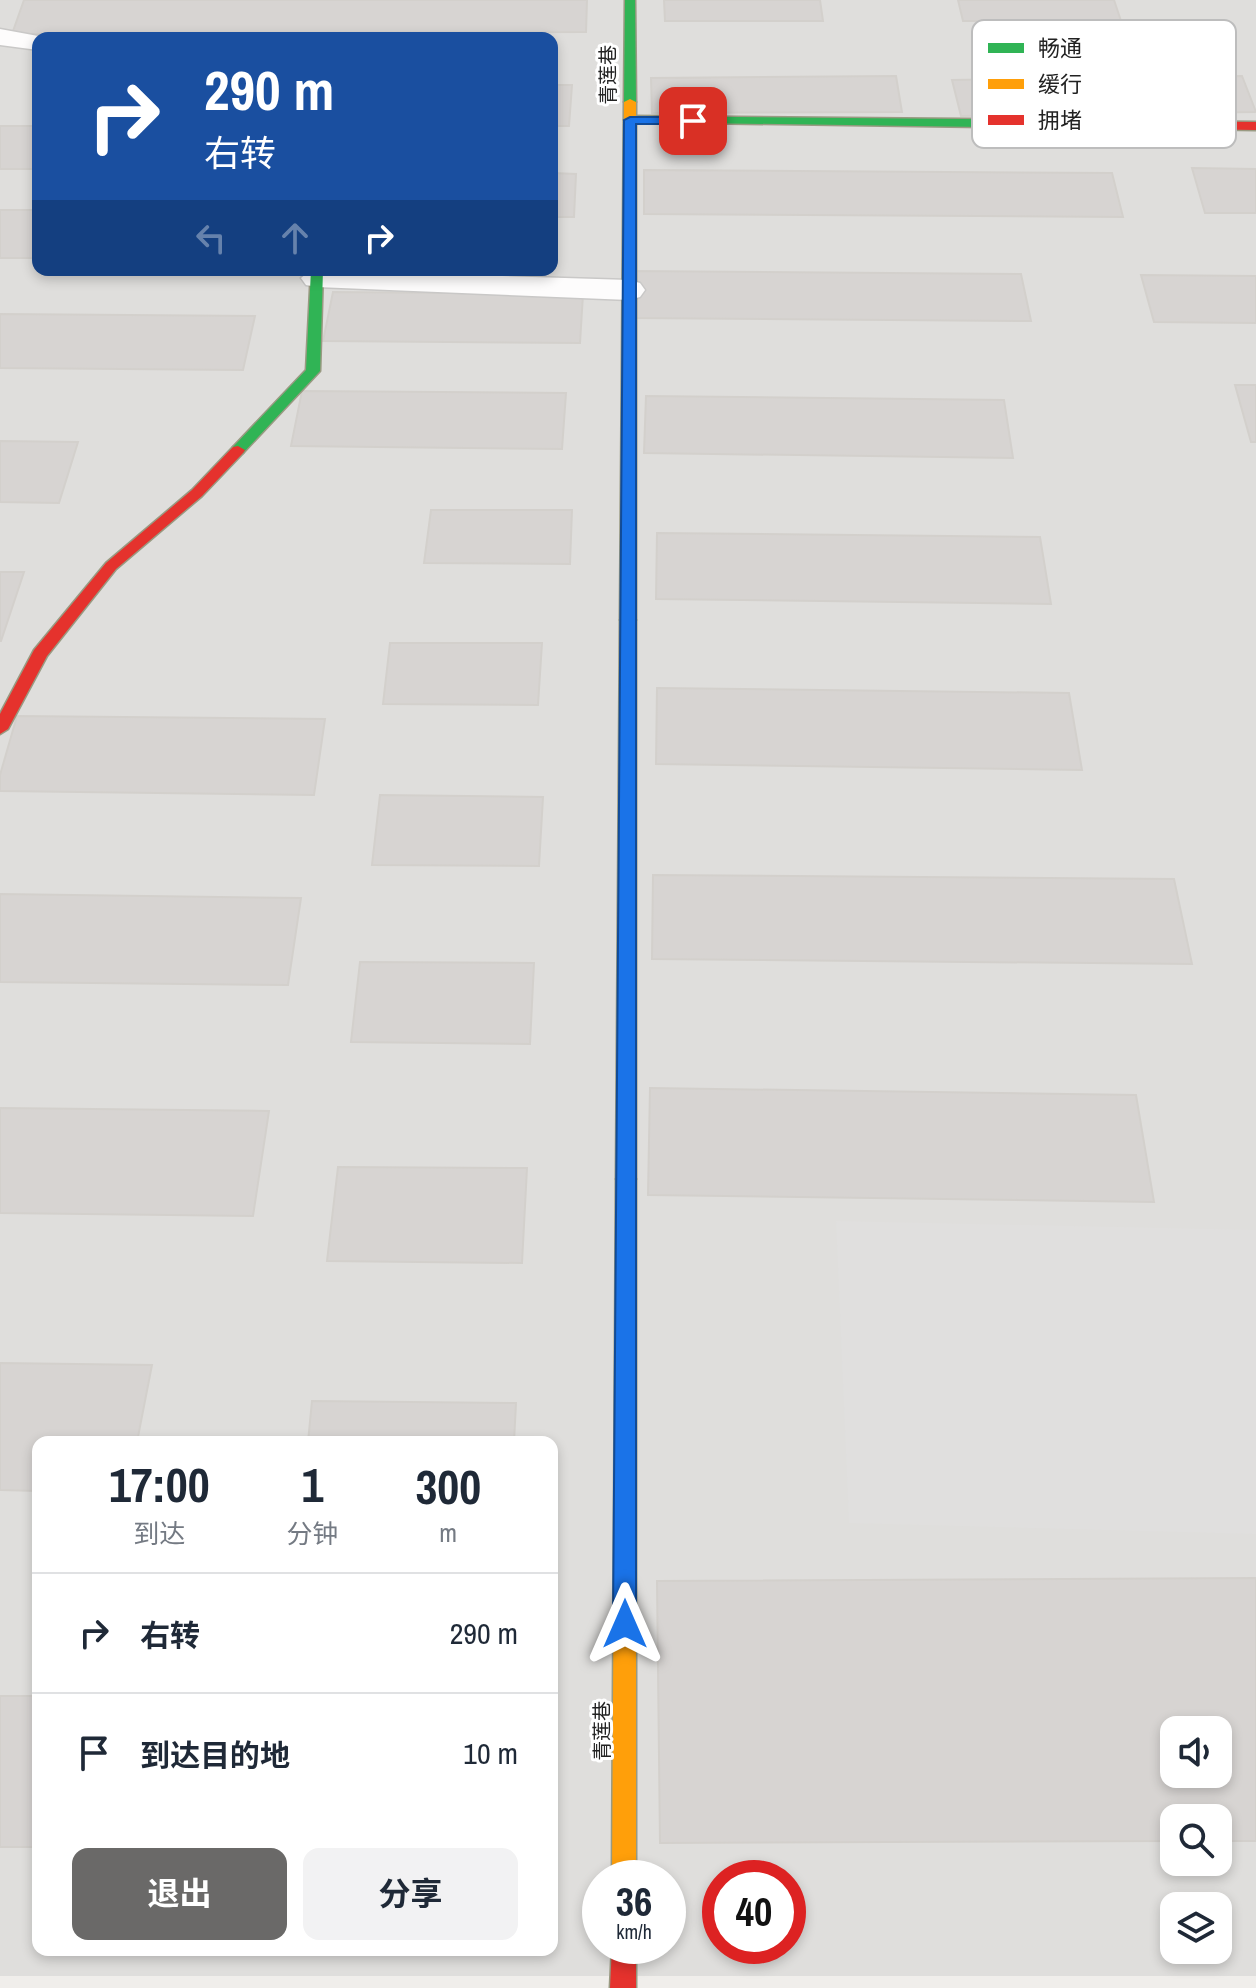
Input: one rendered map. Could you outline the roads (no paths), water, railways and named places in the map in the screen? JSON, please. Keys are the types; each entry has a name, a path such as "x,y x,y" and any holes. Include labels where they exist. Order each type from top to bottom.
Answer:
{"street":[{"name":"青莲巷","path":"624,1860 630,0"},
{"path":"0,37 32,41"},
{"path":"630,120 972,123"},
{"path":"1236,126 1256,126"},
{"path":"0,729 40,654 111,566 197,493 313,371 317,276"},
{"path":"356,276 629,290"},
{"path":"623,1988 624,1964"}]}
